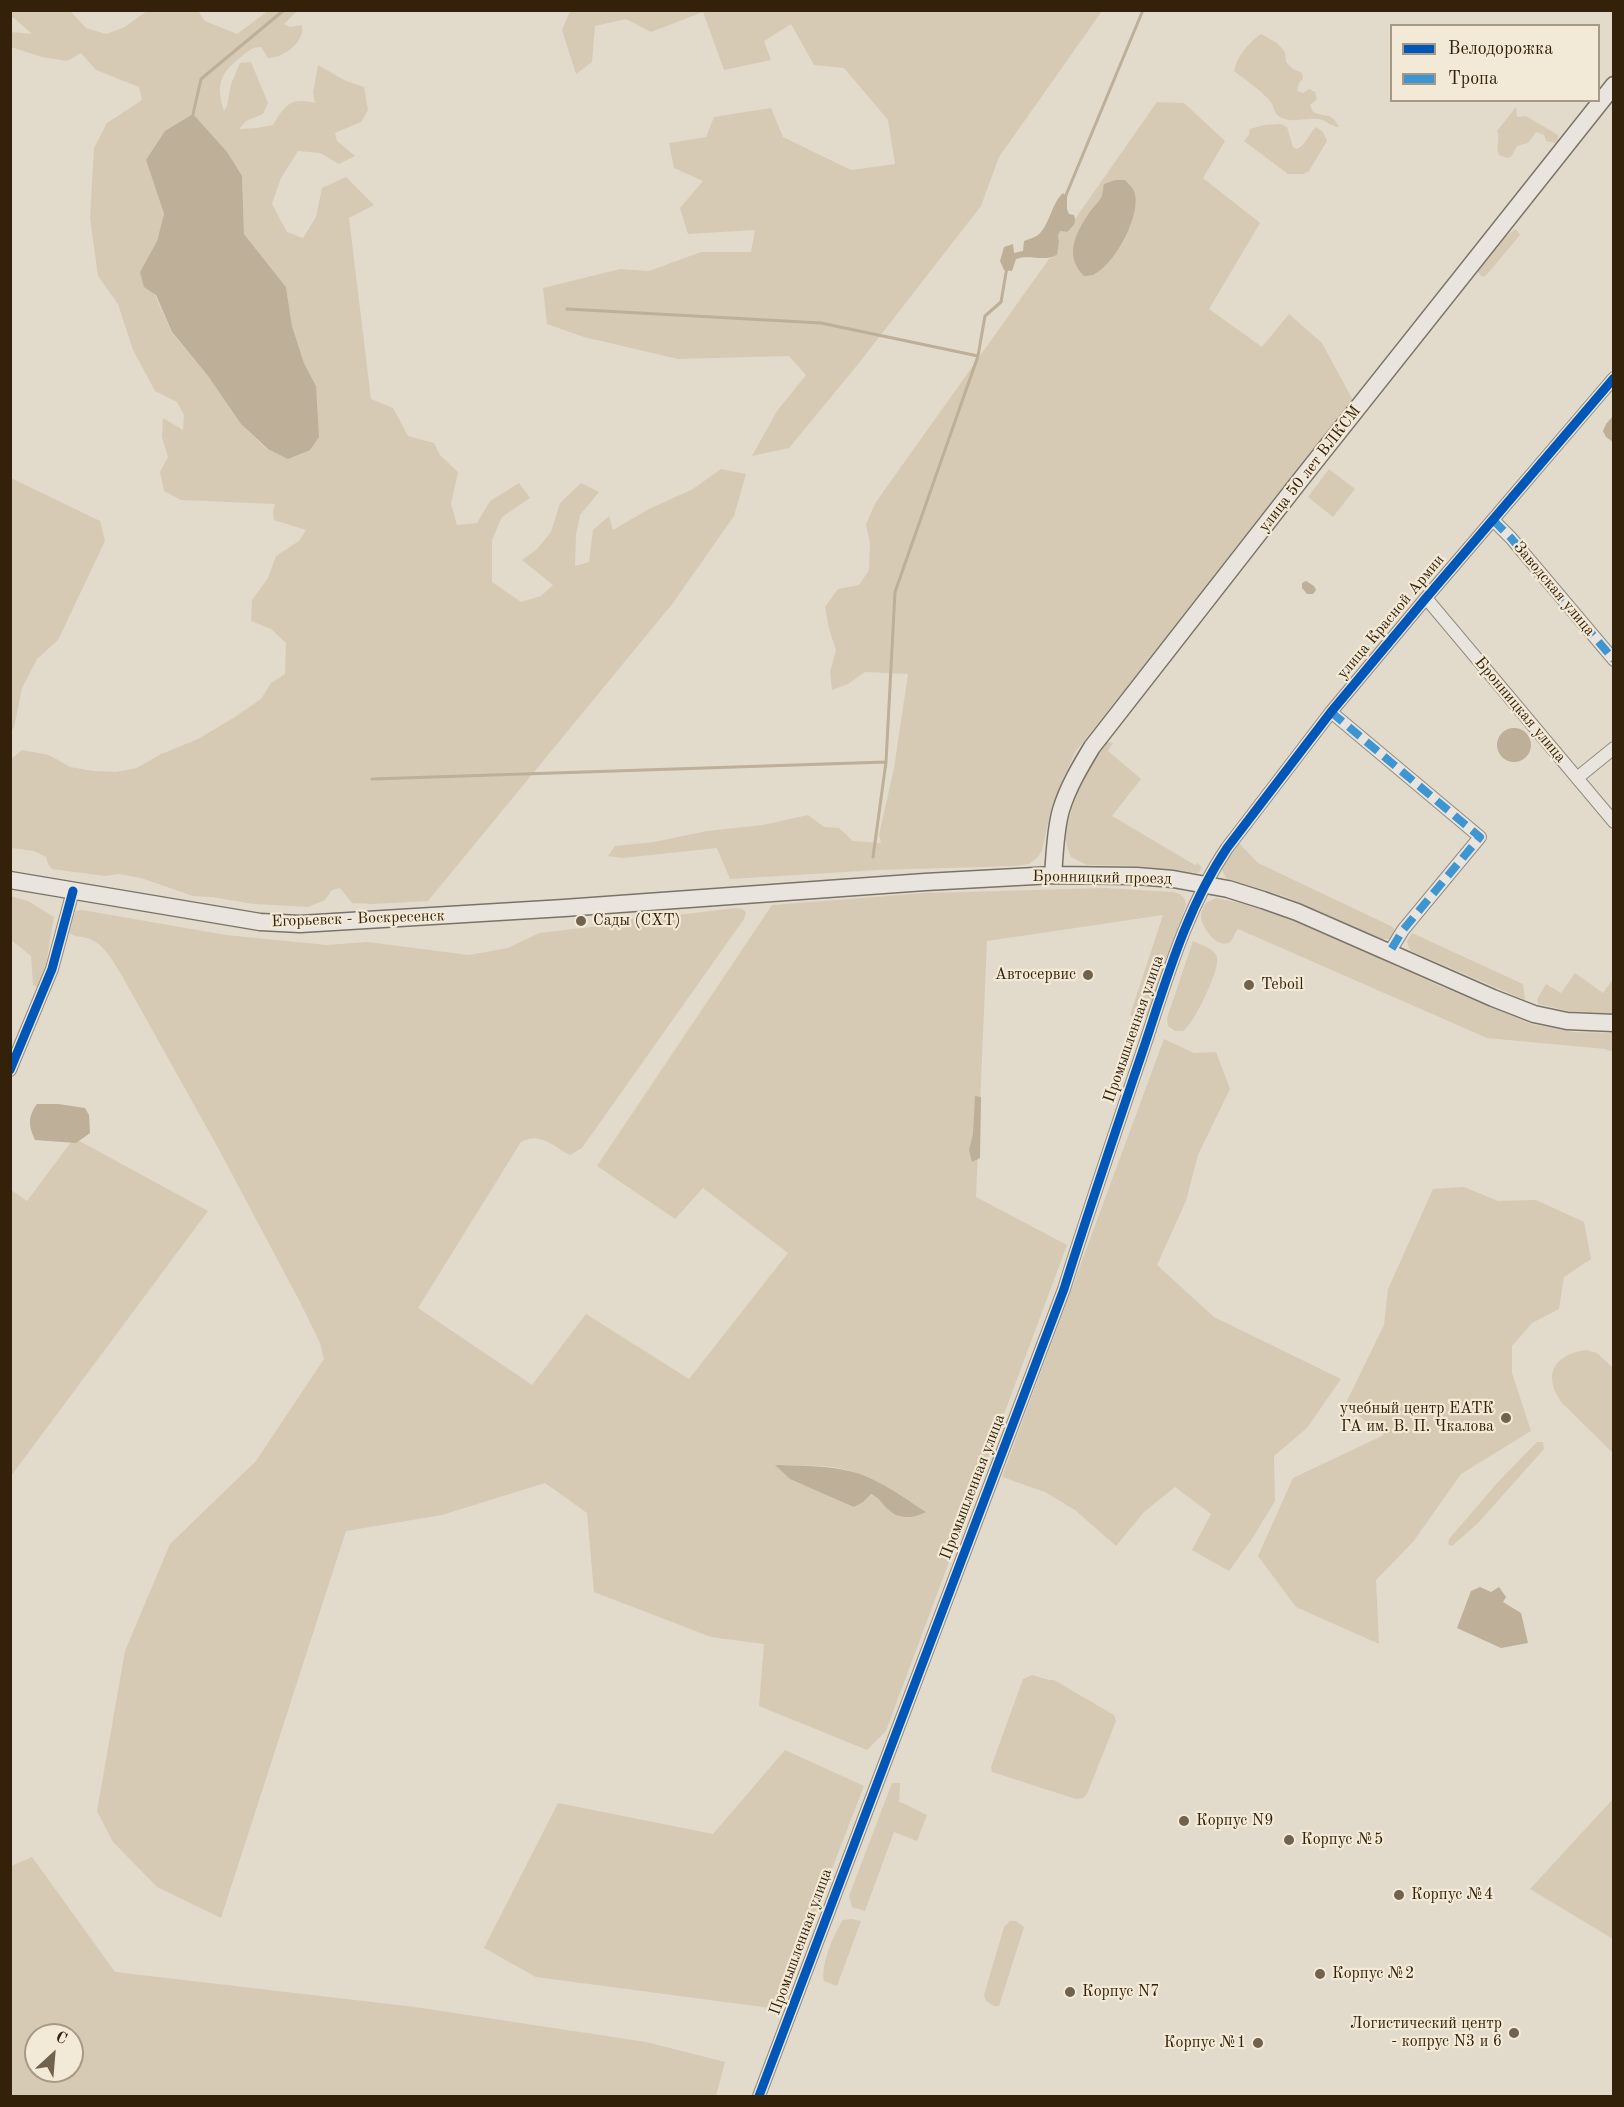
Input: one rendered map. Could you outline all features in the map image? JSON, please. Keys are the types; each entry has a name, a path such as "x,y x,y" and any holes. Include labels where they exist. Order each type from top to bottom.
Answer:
{"main road":[{"name":"улица 50 лет ВЛКСМ","path":"1053,875 1056,836 1061,811 1080,767 1092,747 1614,85"},
{"name":"Бронницкий проезд","path":"601,905 1053,875 1173,879 1228,890 1271,903 1534,1014 1567,1021 1614,1023"},
{"name":"Егорьевск - Воскресенск","path":"10,880 260,922 300,924 601,905"}],"street":[{"name":"улица Красной Армии","path":"1205,885 1214,866 1227,848 1331,712 1614,378"},
{"name":"Заводская улица","path":"1493,520 1511,538 1614,660"},
{"name":"Бронницкая улица","path":"1426,598 1614,822"},
{"path":"1331,712 1480,837 1403,930 1389,952"},
{"path":"1577,778 1614,748"},
{"name":"Промышленная улица","path":"759,2097 1064,1289 1096,1185 1180,940 1205,885"},
{"path":"10,1070 52,969 73,891"}],"shaded area":[{"path":"570,10 1102,11 999,157 981,206 859,363 789,448 752,456 777,411 806,375 789,356 678,359 584,337 547,324 543,288 620,269 649,271 701,252 751,252 755,230 688,234 680,208 703,181 674,168 669,143 706,137 714,117 771,108 783,137 851,170 895,164 888,120 844,68 814,65 791,24 764,41 771,60 724,70 703,12 651,32 626,19 595,26 592,62 576,74 562,30"},
{"path":"11,11 70,11 86,28 106,34 123,28 147,11 198,11 205,21 237,34 268,11 297,11 284,24 290,27 302,25 302,34 292,48 273,58 268,58 261,47 248,51 228,69 221,81 220,94 224,111 231,84 240,63 251,62 268,103 263,114 246,121 239,129 273,125 281,112 294,102 315,103 313,93 318,65 346,81 364,87 368,110 361,122 335,133 337,141 355,156 339,164 320,153 298,151 281,178 272,204 287,232 303,238 316,217 322,188 346,177 374,205 349,218 371,399 393,408 408,436 434,443 440,455 458,472 451,504 457,525 477,523 490,501 519,483 530,498 502,517 492,540 492,582 521,602 541,596 553,585 522,560 536,550 551,532 560,503 581,483 599,492 580,515 576,535 575,566 589,562 593,530 609,516 613,530 649,509 693,489 721,469 746,474 734,516 673,603 428,901 352,903 340,888 332,890 325,900 308,907 254,904 193,896 141,878 119,874 105,876 52,869 46,857 34,851 11,848 10,760 22,750 49,755 70,767 93,771 116,772 137,768 159,755 198,739 235,717 261,699 271,683 285,674 286,643 271,629 251,621 252,600 268,578 276,556 299,541 306,530 274,520 275,504 181,500 164,491 160,472 168,457 162,437 163,418 183,430 184,415 177,402 155,391 133,350 118,304 98,276 90,218 94,148 107,123 142,100 139,87 96,70 81,53 67,61 42,57 11,47 11,32 32,34 14,18 11,18","holes":["146,160 242,176 244,234 286,287 292,326 304,363 316,386 267,449 241,424 208,376 172,333 155,295 140,272 157,241 164,214"]},
{"path":"1261,34 1277,43 1285,52 1286,62 1293,69 1302,73 1303,79 1297,91 1303,93 1309,89 1315,92 1317,99 1310,105 1313,112 1331,117 1339,127 1320,119 1289,120 1280,117 1267,97 1234,71 1244,50"},
{"path":"1157,102 1184,103 1225,141 1203,178 1260,223 1209,309 1262,347 1289,314 1322,343 1354,402 1075,752 1052,805 1042,850 1038,857 1029,864 1015,866 878,870 730,879 717,848 622,858 608,856 615,846 654,842 707,831 763,825 808,815 824,827 839,828 853,841 881,843 879,835 894,768 908,674 865,672 848,684 832,690 830,672 836,650 825,607 838,589 859,585 869,570 870,543 866,524 876,502 1049,259 1057,255 1060,231 1067,232 1073,227 1075,219"},
{"path":"1516,107 1517,117 1526,116 1558,135 1558,140 1555,143 1546,141 1544,135 1536,132 1528,143 1517,146 1511,157 1499,155 1497,131"},
{"path":"193,114 227,152 242,176 244,234 286,287 292,326 304,363 316,386 319,437 310,450 288,459 268,449 241,424 208,376 172,332 156,295 144,287 140,272 157,241 164,214 146,160 165,131"},
{"path":"1281,124 1287,127 1293,147 1297,149 1316,127 1323,132 1327,141 1309,171 1303,174 1288,174 1244,141 1250,129"},
{"path":"1115,180 1125,180 1134,191 1136,201 1131,225 1110,261 1093,275 1084,276 1074,261 1076,237 1089,213 1101,198 1104,184"},
{"path":"1063,193 1067,197 1069,214 1074,215 1075,223 1067,232 1060,231 1057,255 1047,258 1016,259 1012,271 1004,270 1000,261 1004,247 1013,244 1014,253 1023,251 1024,241 1042,231"},
{"path":"1516,229 1520,235 1489,272 1484,277 1481,276 1477,271 1479,266 1501,239"},
{"path":"1613,416 1613,442 1606,437 1603,431"},
{"path":"1329,469 1355,489 1333,517 1308,497"},
{"path":"11,478 100,521 105,541 58,640 37,659 22,688 14,727 11,731"},
{"path":"1306,581 1314,586 1316,590 1313,594 1307,594 1302,588 1302,583"},
{"path":"1514,728 1526,733 1531,745 1526,757 1514,762 1502,757 1497,745 1502,733"},
{"path":"1108,742 1113,743 1108,751 1141,779 1112,816 1195,865 1198,863 1202,868 1198,873 1138,866 1087,865 1071,857 1066,838 1071,813 1088,769 1102,747"},
{"path":"1237,841 1258,863 1393,927 1396,933 1390,939 1381,939 1286,897 1226,878 1221,868"},
{"path":"1105,888 1173,892 1185,899 1186,905 1160,976 1149,1015 1144,1017 1130,1015 1163,915 987,941 976,1197 1067,1245 886,1731 867,1750 759,1706 764,1644 711,1637 594,1592 587,1513 545,1483 442,1515 346,1531 221,1918 157,1887 113,1842 97,1811 125,1651 170,1544 256,1461 324,1359 320,1343 300,1302 217,1146 121,974 98,944 69,932 69,926 76,911 82,910 226,935 327,945 367,942 469,955 508,948 539,933 608,925 625,919 654,918 735,908 746,912 744,919 582,1148 570,1155 540,1139 534,1138 521,1142 418,1308 532,1385 586,1314 689,1379 788,1253 703,1188 675,1219 597,1166 772,905 925,893","holes":["776,1465 824,1466 851,1471 890,1489 925,1512 889,1510 882,1500 870,1494"]},
{"path":"10,896 28,901 54,917 45,970 37,987 33,985 31,956 11,940"},
{"path":"1216,898 1298,921 1442,987 1532,1024 1573,1032 1613,1033 1613,1052 1605,1049 1487,1038 1238,929 1230,942 1220,943 1207,931 1201,916 1206,903"},
{"path":"1412,933 1523,984 1525,1000 1411,951 1407,941"},
{"path":"1193,941 1213,951 1217,957 1217,964 1199,1008 1188,1026 1183,1031 1175,1031 1168,1026 1167,1018"},
{"path":"1575,973 1603,993 1613,979 1613,1014 1569,1011 1538,1004 1537,999 1546,984 1561,993"},
{"path":"1164,1039 1194,1053 1216,1052 1230,1089 1198,1155 1186,1201 1157,1265 1214,1317 1341,1379 1307,1428 1274,1456 1275,1501 1229,1571 1192,1550 1211,1514 1175,1487 1144,1512 1116,1546 1075,1510 1045,1492 1002,1477"},
{"path":"975,1096 981,1097 980,1158 972,1162 969,1150 973,1134"},
{"path":"37,1104 85,1108 89,1115 90,1133 76,1143 35,1140 30,1122"},
{"path":"74,1138 208,1211 11,1476 11,1190 27,1201"},
{"path":"1464,1187 1498,1201 1536,1200 1584,1222 1591,1259 1564,1277 1559,1309 1532,1323 1512,1346 1512,1373 1531,1431 1461,1474 1413,1542 1376,1580 1379,1644 1296,1607 1258,1556 1293,1478 1384,1435 1345,1405 1384,1325 1388,1289 1433,1189"},
{"path":"1586,1350 1597,1353 1613,1368 1613,1453 1562,1403 1553,1384 1552,1375 1559,1362 1566,1356"},
{"path":"1537,1442 1543,1442 1544,1449 1478,1523 1452,1546 1448,1544 1449,1539 1498,1482"},
{"path":"775,1465 831,1468 859,1474 889,1488 926,1512 917,1516 902,1517 893,1513 871,1494 854,1507 790,1479"},
{"path":"1480,1587 1491,1592 1499,1587 1506,1597 1503,1602 1521,1613 1528,1643 1501,1648 1457,1628 1471,1591"},
{"path":"1032,1675 1054,1680 1114,1715 1116,1721 1087,1794 1083,1798 1076,1799 992,1772 991,1767 1023,1679"},
{"path":"785,1750 864,1786 778,2009 536,1977 484,1948 558,1803 713,1834"},
{"path":"892,1783 900,1783 899,1802 927,1815 917,1841 894,1832 865,1911 852,1907 849,1896"},
{"path":"1613,1799 1613,1939 1530,1889"},
{"path":"32,1857 115,1972 415,2007 646,2042 725,2062 716,2096 11,2096 11,1866"},
{"path":"843,1920 861,1921 837,1986 824,1981 824,1967 832,1941"},
{"path":"1010,1921 1016,1921 1024,1927 999,2006 994,2006 986,2001 984,1995 1004,1927"}],"waterway":[{"path":"193,114 201,79 284,10"},
{"path":"1064,200 1143,10"},
{"path":"873,857 886,762 895,592 978,356 985,316 1001,302 1007,267"},
{"path":"567,309 821,323 978,356"},
{"path":"372,779 886,762"}],"marked path":[{"path":"1493,520 1511,538 1614,660"},
{"path":"1331,712 1480,837 1403,930 1389,953"}],"cycle path":[{"path":"759,2096 1064,1289 1169,972 1200,896 1227,848 1331,712 1614,378"},
{"path":"10,1070 52,969 73,891"}],"place":[{"name":"Сады (СХТ)","path":"581,921"},
{"name":"Автосервис","path":"1088,975"},
{"name":"Teboil","path":"1249,985"},
{"name":"учебный центр ЕАТК ГА им. В. П. Чкалова","path":"1506,1418"},
{"name":"Корпус N9","path":"1184,1821"},
{"name":"Корпус №5","path":"1289,1840"},
{"name":"Корпус №4","path":"1399,1895"},
{"name":"Корпус №2","path":"1320,1974"},
{"name":"Корпус N7","path":"1070,1992"},
{"name":"Логистический центр - копрус N3 и 6","path":"1514,2033"},
{"name":"Корпус №1","path":"1258,2043"}]}
